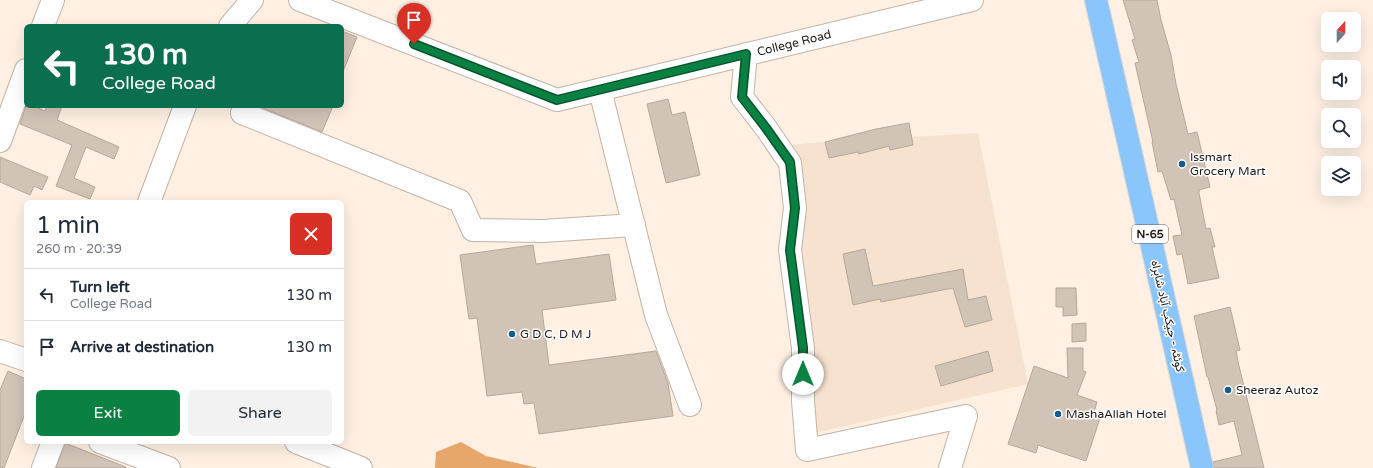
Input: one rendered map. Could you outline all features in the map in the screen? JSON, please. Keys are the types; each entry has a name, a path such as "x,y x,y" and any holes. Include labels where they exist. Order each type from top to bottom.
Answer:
{"highway":[{"name":"کوئٹہ - جیکب آباد شاہراہ","path":"1096,0 1202,468"}],"street":[{"path":"44,24 54,0"},
{"path":"232,24 252,0"},
{"name":"College Road","path":"300,0 557,100 972,0"},
{"path":"746,54 742,97 790,162 795,208 790,250 803,348 803,401 807,450 966,416 950,468"},
{"path":"0,141 24,75"},
{"path":"600,90 656,315 690,405"},
{"path":"150,200 184,108"},
{"path":"242,113 460,202 473,230 543,230 634,225"},
{"path":"0,351 24,359"},
{"path":"43,468 52,444"},
{"path":"105,444 169,468"},
{"path":"301,444 361,468"}],"shaded area":[{"path":"978,133 1028,384 807,435 793,145"},
{"path":"461,442 486,456 538,468 435,468 436,452"}],"building":[{"path":"1123,0 1157,0 1171,55 1176,84 1188,134 1197,132 1210,187 1199,190 1199,193 1206,229 1210,228 1215,247 1212,247 1219,278 1188,284 1182,254 1177,255 1173,236 1182,235 1174,199 1171,200 1162,171 1158,172 1153,142 1135,63 1139,62 1132,40 1135,39"},
{"path":"344,32 357,37 344,69"},
{"path":"668,99 672,115 685,112 700,175 666,183 647,104"},
{"path":"25,108 38,108 45,111 46,108 61,108 57,120 119,147 114,159 86,147 74,178 95,187 90,199 56,186 72,145 20,124"},
{"path":"263,108 332,108 322,132"},
{"path":"909,123 913,145 890,150 889,146 859,154 858,152 829,158 825,142 876,129"},
{"path":"0,157 48,177 42,190 34,186 30,195 0,182"},
{"name":"G D C, D M J","path":"533,245 536,264 609,254 616,300 542,310 549,365 656,351 668,383 673,416 539,434 534,403 524,404 522,392 487,396 477,318 469,319 460,255"},
{"path":"865,249 873,286 963,269 968,300 986,296 992,320 965,327 953,288 881,302 880,299 853,305 843,254"},
{"path":"1056,288 1076,288 1077,315 1063,316 1063,307 1056,307"},
{"path":"1230,307 1240,350 1236,351 1239,366 1264,468 1214,468 1213,462 1242,455 1234,421 1219,425 1217,410 1207,377 1194,316"},
{"path":"1086,323 1086,341 1072,342 1072,324"},
{"name":"MashaAllah Hotel","path":"1067,348 1083,348 1083,371 1086,372 1077,395 1097,402 1094,412 1101,415 1086,461 1038,445 1036,453 1008,444 1034,366 1068,378"},
{"path":"988,351 993,371 941,386 935,366"},
{"path":"8,371 24,378 24,416 4,468 0,468 0,390"},
{"path":"65,444 126,467 126,468 56,468"}],"place":[{"name":"Issmart Grocery Mart","path":"1182,164"},
{"name":"G D C, D M J","path":"512,334"},
{"name":"Sheeraz Autoz","path":"1228,390"},
{"name":"MashaAllah Hotel","path":"1058,414"}],"route":[{"path":"414,44 557,100 746,54 742,97 790,162 795,208 790,250 803,348 803,374"}]}
